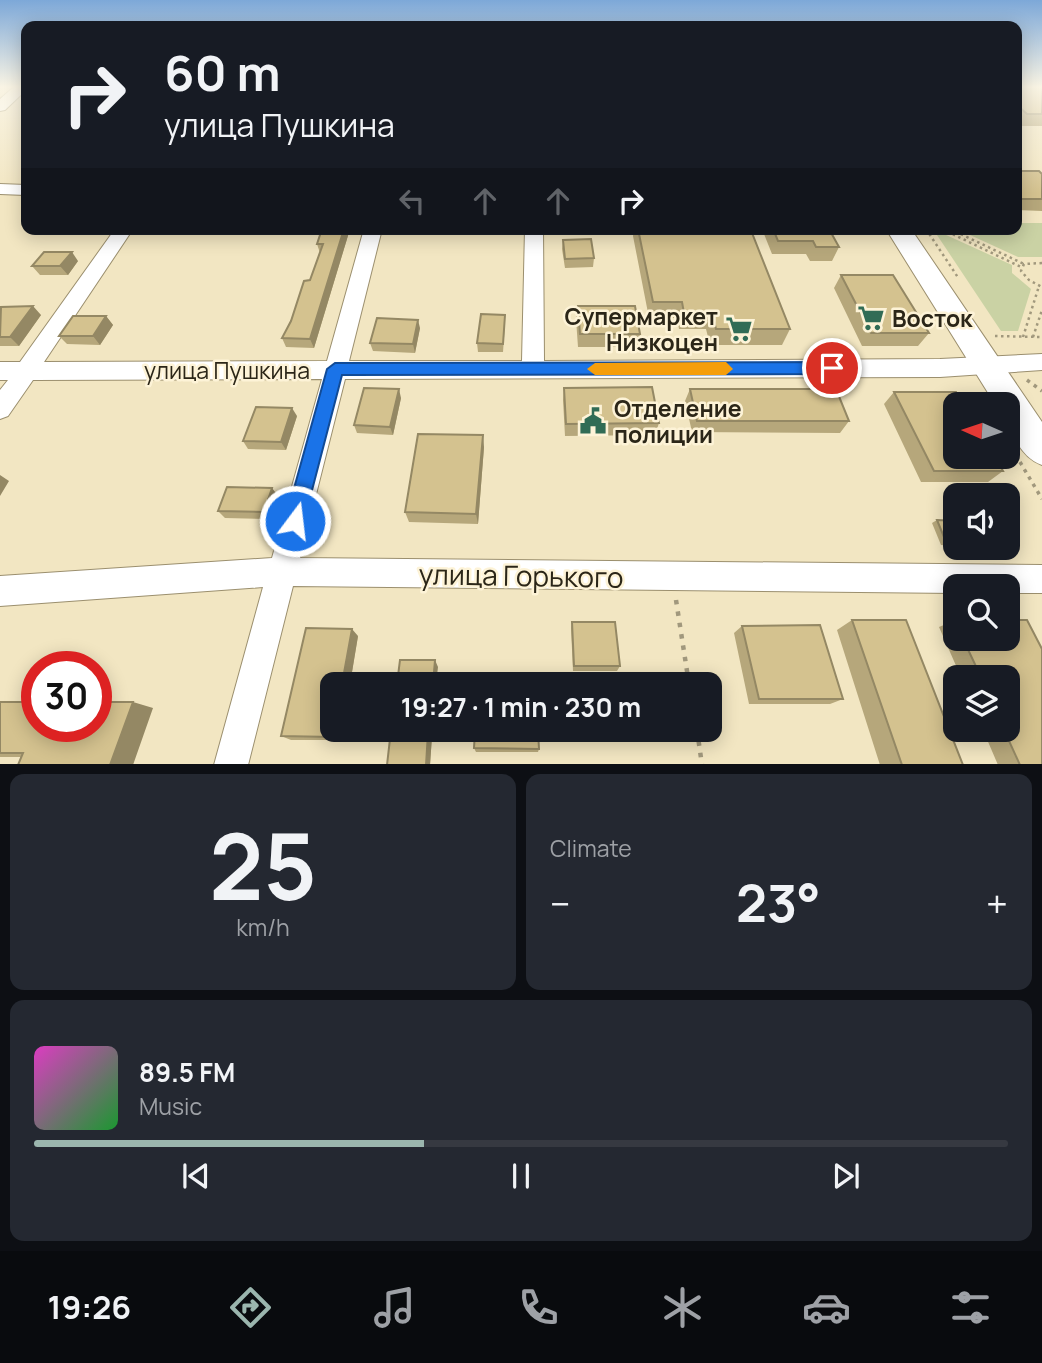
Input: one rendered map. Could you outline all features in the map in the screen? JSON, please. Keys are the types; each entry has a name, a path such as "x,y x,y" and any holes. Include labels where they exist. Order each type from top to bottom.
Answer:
{"street":[{"path":"0,189 21,190"},
{"path":"0,409 120,235"},
{"path":"231,764 371,235"},
{"path":"533,369 534,235"},
{"path":"902,235 987,364 1028,452"},
{"name":"улица Пушкина","path":"0,371 927,368 1042,362"},
{"name":"улица Горького","path":"0,591 281,572 1042,579"}],"path":[{"path":"956,235 1023,265 1042,262"},
{"path":"962,235 1023,265"},
{"path":"1023,265 1024,276 1040,287 1023,337"},
{"path":"1033,337 1042,310"},
{"path":"968,336 1042,337"},
{"path":"1023,378 1042,391"},
{"path":"1028,452 1042,499"},
{"path":"672,577 687,672"},
{"path":"698,742 702,764"}],"green space":[{"path":"1022,223 1042,223 1042,257 1018,257 970,235 1022,235"},
{"path":"937,235 946,235 1012,265 1012,273 1031,289 1018,331 1001,331"}],"building":[{"path":"1022,171 1039,171 1042,174 1042,199 1022,199"},
{"path":"320,235 342,235 310,339 282,338 291,321 304,281 310,280 323,244 317,244"},
{"path":"639,235 753,235 790,329 716,329 712,313 684,313 682,302 653,302"},
{"path":"776,235 832,235 839,247 816,247 813,241 778,241"},
{"path":"591,239 594,258 565,259 563,240"},
{"path":"44,252 72,252 60,266 32,266"},
{"path":"841,275 893,275 929,333 871,333"},
{"path":"33,306 10,337 0,337 1,307"},
{"path":"578,306 635,306 640,334 580,334"},
{"path":"481,314 505,315 503,344 477,343"},
{"path":"73,316 106,316 93,336 59,336"},
{"path":"377,318 418,320 413,344 370,343"},
{"path":"652,387 659,423 566,424 564,388"},
{"path":"364,388 399,389 390,427 354,425"},
{"path":"690,389 836,389 849,421 697,421"},
{"path":"894,392 943,392 943,469 1003,471 934,471"},
{"path":"256,407 292,408 281,442 243,441"},
{"path":"418,434 483,435 476,514 405,512"},
{"path":"227,487 272,488 264,512 218,511"},
{"path":"937,520 943,520 943,535"},
{"path":"852,620 906,620 943,714 943,742 954,742 963,764 902,764"},
{"path":"1020,620 1027,620 1042,649 1042,764 1020,764 1009,742 1020,742 1020,665 975,665 969,651 1020,651"},
{"path":"572,622 615,622 620,666 574,666"},
{"path":"820,625 843,699 759,699 742,626"},
{"path":"306,628 352,629 344,672 320,672 320,737 281,736"},
{"path":"400,660 435,660 434,672 398,672"},
{"path":"0,702 21,702 21,742 112,742 112,702 133,702 110,764 18,764 23,753 0,753"},
{"path":"390,742 427,742 426,764 387,764"},
{"path":"474,742 539,742 539,749 474,748"}],"slow traffic":[{"path":"595,369 726,369"}],"place":[{"name":"Восток","path":"871,318"},
{"name":"Супермаркет Низкоцен","path":"739,329"},
{"name":"Отделение полиции","path":"593,421"}],"route":[{"path":"295,521 335,369 832,368"}]}
